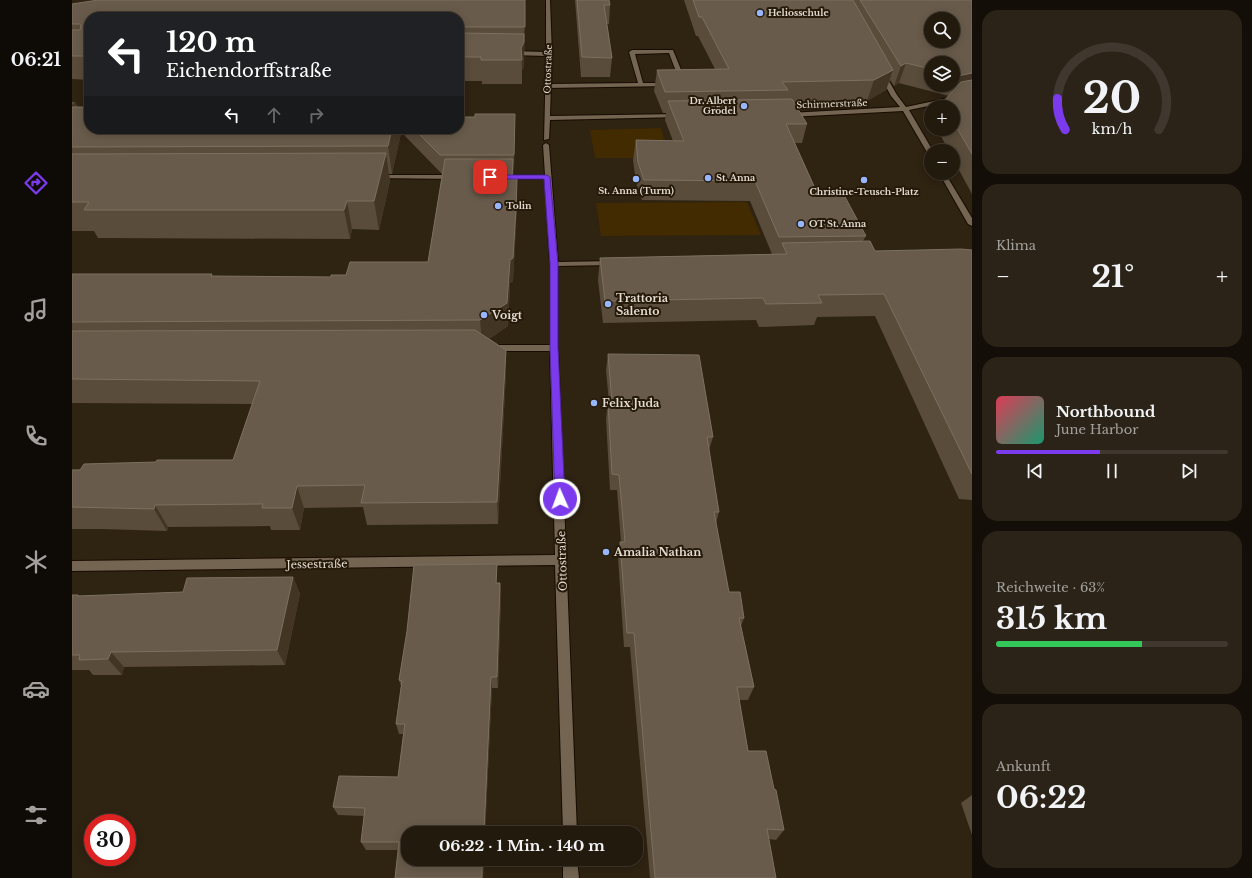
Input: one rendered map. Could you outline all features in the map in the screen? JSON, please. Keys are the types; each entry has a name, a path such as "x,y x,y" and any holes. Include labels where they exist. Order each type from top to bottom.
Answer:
{"street":[{"name":"Ottostraße","path":"548,0 549,54 546,142 547,177 554,264 554,348 570,826"},
{"path":"547,86 684,85 671,51 632,52 641,85"},
{"path":"504,53 549,54"},
{"path":"879,69 894,96 905,109 925,144"},
{"name":"Schirmerstraße","path":"780,115 905,109 972,95"},
{"path":"547,118 689,116"},
{"path":"371,178 466,177"},
{"path":"490,177 547,177"},
{"path":"946,180 972,224"},
{"path":"554,264 617,263"},
{"path":"482,348 554,348"},
{"name":"Jessestraße","path":"72,566 345,564 562,560"},
{"path":"570,866 571,878"}],"shaded area":[{"path":"661,128 669,158 595,158 590,130"},
{"path":"747,202 761,235 601,236 596,203"}],"building":[{"path":"98,0 525,0 525,27 464,27 464,12 84,12 84,56 72,56 72,30 80,30 81,25 72,24 72,4"},
{"path":"577,0 609,0 610,5 604,5 612,58 582,57"},
{"path":"693,0 853,0 893,70 874,80 782,82 788,90 665,92 657,70 729,69 702,17 699,17"},
{"path":"860,0 972,0 972,73 960,76 960,56 924,56 924,67 906,63 901,66"},
{"path":"464,33 524,34 524,42 521,48 522,60 481,60 481,57 464,57"},
{"path":"972,80 972,154 960,133 960,100 945,100 952,92 960,92 961,82"},
{"path":"792,99 807,124 786,124 818,195 844,195 866,236 779,237 755,181 644,180 638,162 636,140 684,141 668,101"},
{"path":"72,107 84,107 84,134 391,134 388,146 72,147"},
{"path":"475,114 515,114 514,155 440,155 419,134 464,134 464,117 475,117"},
{"path":"386,153 374,201 347,201 344,210 84,210 89,202 72,202 72,154"},
{"path":"445,159 513,159 512,179 517,179 516,209 513,258 510,260 507,303 480,320 72,322 72,274 212,274 211,276 331,277 331,275 346,275 350,262 428,262"},
{"path":"870,241 875,251 972,250 972,474 884,294 818,295 822,303 766,304 763,298 605,301 600,258 787,254 782,243"},
{"path":"475,330 506,350 497,502 361,503 365,485 297,486 292,508 262,508 263,504 155,505 154,509 72,507 72,470 80,470 84,464 156,462 157,460 233,460 260,381 72,379 72,331"},
{"path":"608,354 699,355 713,437 707,437 719,512 714,512 729,592 740,592 744,618 739,618 754,687 737,687 748,751 766,751 784,830 767,829 776,878 655,878 634,633 627,633 620,542 625,542 619,475 612,474 608,403 612,403"},
{"path":"497,564 496,583 500,583 497,677 491,677 484,826 401,826 401,866 482,866 482,878 395,878 399,842 361,842 365,808 333,807 339,776 398,777 405,724 396,724 402,681 399,680 407,631 414,565"},
{"path":"293,577 277,650 111,652 108,659 79,660 80,655 72,655 72,595 183,592 187,578"}],"place":[{"name":"Heliosschule","path":"760,13"},
{"name":"Dr. Albert Grödel","path":"744,106"},
{"name":"St. Anna","path":"708,178"},
{"name":"St. Anna (Turm)","path":"636,179"},
{"name":"Christine-Teusch-Platz","path":"864,180"},
{"name":"Tolin","path":"498,206"},
{"name":"OT St. Anna","path":"801,224"},
{"name":"Trattoria Salento","path":"608,304"},
{"name":"Voigt","path":"484,315"},
{"name":"Felix Juda","path":"594,403"},
{"name":"Amalia Nathan","path":"606,552"}],"route":[{"path":"490,177 547,177 554,264 554,348 560,499"}]}
